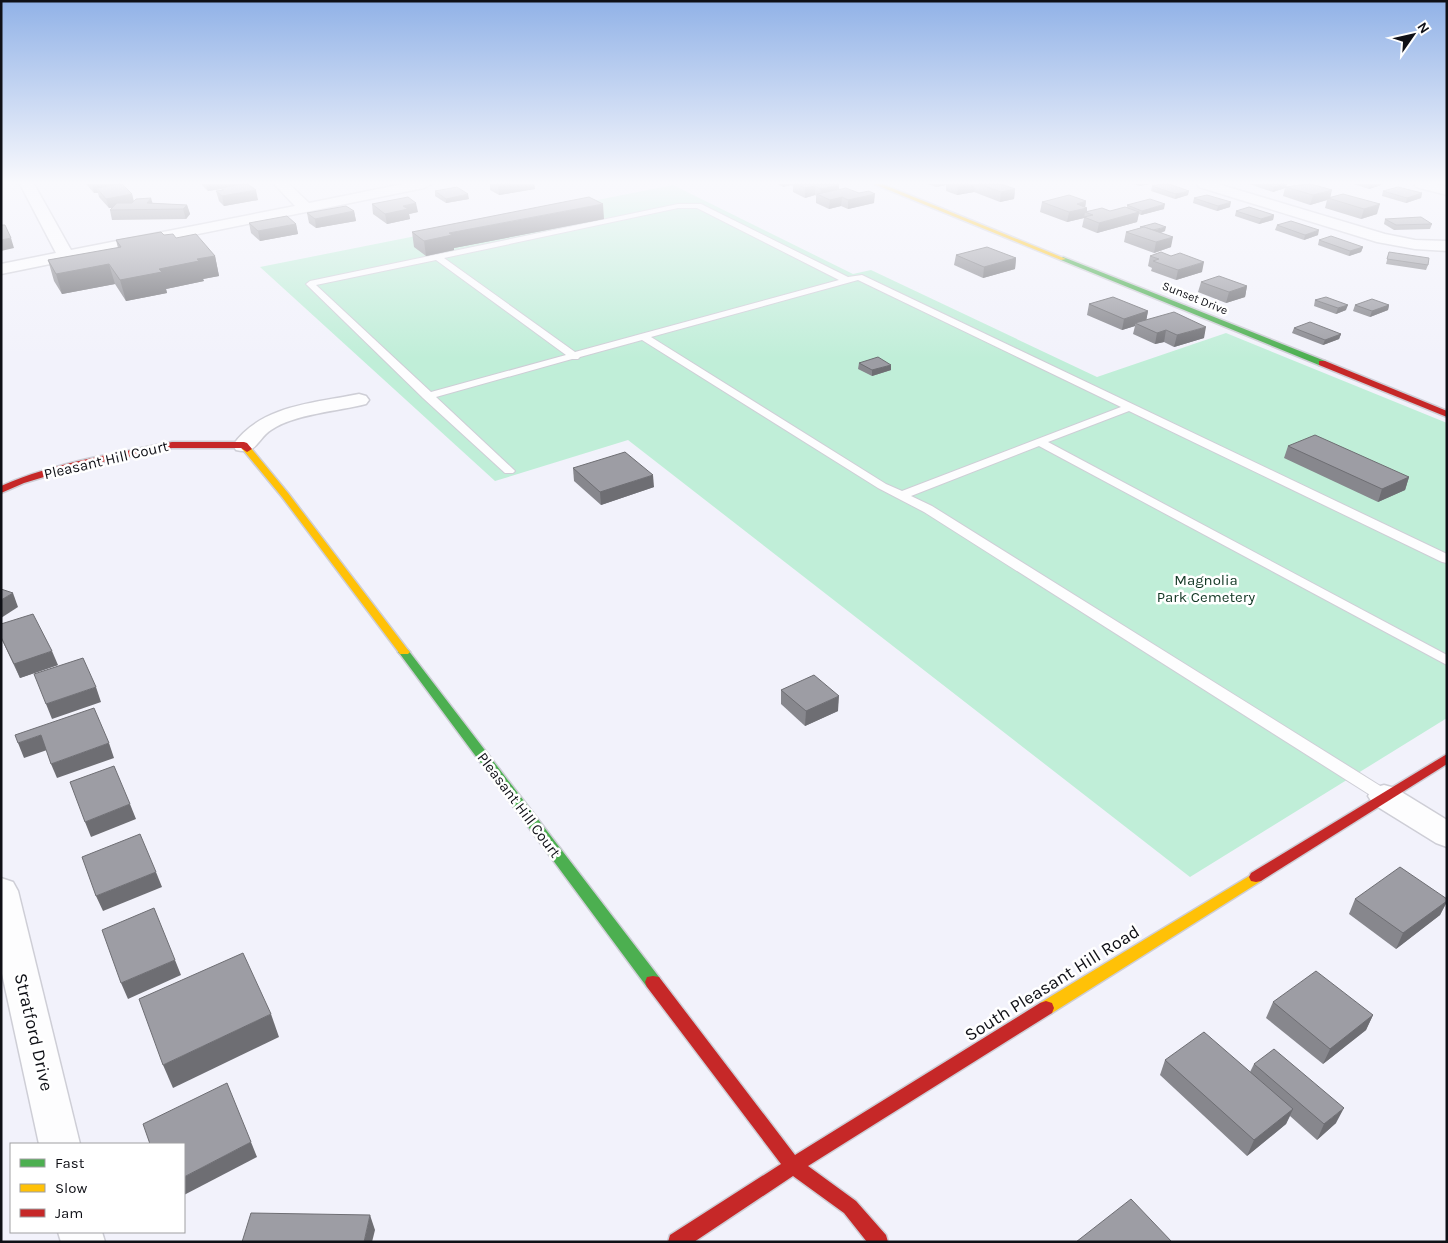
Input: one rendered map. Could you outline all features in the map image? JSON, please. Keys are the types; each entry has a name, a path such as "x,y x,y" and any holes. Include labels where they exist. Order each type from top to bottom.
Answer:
{"street":[{"path":"58,242 66,256"},
{"path":"1,269 136,242"},
{"name":"Sunset Drive","path":"1021,242 1447,414"},
{"path":"1399,242 1430,247 1447,246"},
{"path":"244,445 264,425 294,413 359,400"},
{"name":"Pleasant Hill Court","path":"1,490 22,481 75,465 172,445 244,445 297,511 793,1166 850,1207 879,1242"},
{"name":"South Pleasant Hill Road","path":"677,1242 793,1166 1447,758"},
{"path":"1384,796 1447,836"},
{"name":"Stratford Drive","path":"1,892 60,1143"}],"lane":[{"path":"507,242 310,284 509,472"},
{"path":"770,242 848,281"},
{"path":"436,257 575,357"},
{"path":"427,396 645,338 859,277 1447,559"},
{"path":"645,338 882,486 928,509 1384,796"},
{"path":"902,496 1129,407"},
{"path":"1039,442 1447,661"}],"green space":[{"name":"Magnolia Park Cemetery","path":"386,242 788,242 853,274 871,270 1097,377 1226,333 1447,423 1447,718 1190,877 628,440 495,481 260,267"}],"building":[{"path":"117,242 203,242 215,256 159,269 162,272 120,280 109,264 56,274 48,260 121,247"},
{"path":"1325,242 1348,242 1363,247 1350,251"},
{"path":"987,247 1016,258 984,267 956,255"},
{"path":"1161,252 1171,256 1180,253 1204,262 1178,270 1153,261 1159,259 1150,256"},
{"path":"1389,252 1429,258 1428,265 1387,259"},
{"path":"1219,276 1247,286 1229,292 1201,282"},
{"path":"1113,297 1148,311 1124,319 1089,304"},
{"path":"1326,297 1348,305 1338,308 1315,300"},
{"path":"1372,299 1389,305 1372,311 1355,305"},
{"path":"1174,312 1206,327 1177,335 1166,330 1157,333 1135,323"},
{"path":"1310,322 1341,334 1325,340 1294,328"},
{"path":"878,357 891,365 872,370 859,363"},
{"path":"1315,435 1409,477 1382,489 1288,446"},
{"path":"625,452 653,475 600,492 573,468"},
{"path":"1,589 13,593 1,600"},
{"path":"33,614 52,651 14,664 1,637 1,624"},
{"path":"83,658 96,687 46,704 34,674"},
{"path":"814,675 839,696 806,711 781,690"},
{"path":"94,708 109,743 51,764 41,735 18,743 15,735"},
{"path":"114,766 130,804 85,822 70,782"},
{"path":"140,834 156,872 96,896 82,857"},
{"path":"1400,867 1447,899 1447,901 1403,933 1355,899"},
{"path":"154,908 175,960 121,983 102,930"},
{"path":"243,953 271,1014 163,1065 139,999"},
{"path":"1316,971 1373,1015 1330,1049 1273,1002"},
{"path":"1204,1032 1293,1109 1254,1140 1165,1060"},
{"path":"1274,1049 1344,1108 1324,1124 1254,1064"},
{"path":"227,1083 251,1142 185,1176 185,1143 150,1143 143,1124"},
{"path":"1131,1199 1172,1242 1076,1242"},
{"path":"251,1213 370,1215 364,1242 242,1242"}],"traffic: fast":[{"path":"1063,259 1322,363"},
{"path":"404,652 653,982"}],"traffic: slow":[{"path":"1021,242 1063,259"},
{"path":"247,449 285,495 404,652"},
{"path":"1046,1008 1256,877"}],"traffic: jam":[{"path":"1322,363 1447,414"},
{"path":"1,490 21,481 75,465 172,445 244,445 247,449"},
{"path":"1256,877 1447,758"},
{"path":"653,982 793,1166 850,1207 879,1242"},
{"path":"677,1242 793,1166 1046,1008"}]}
